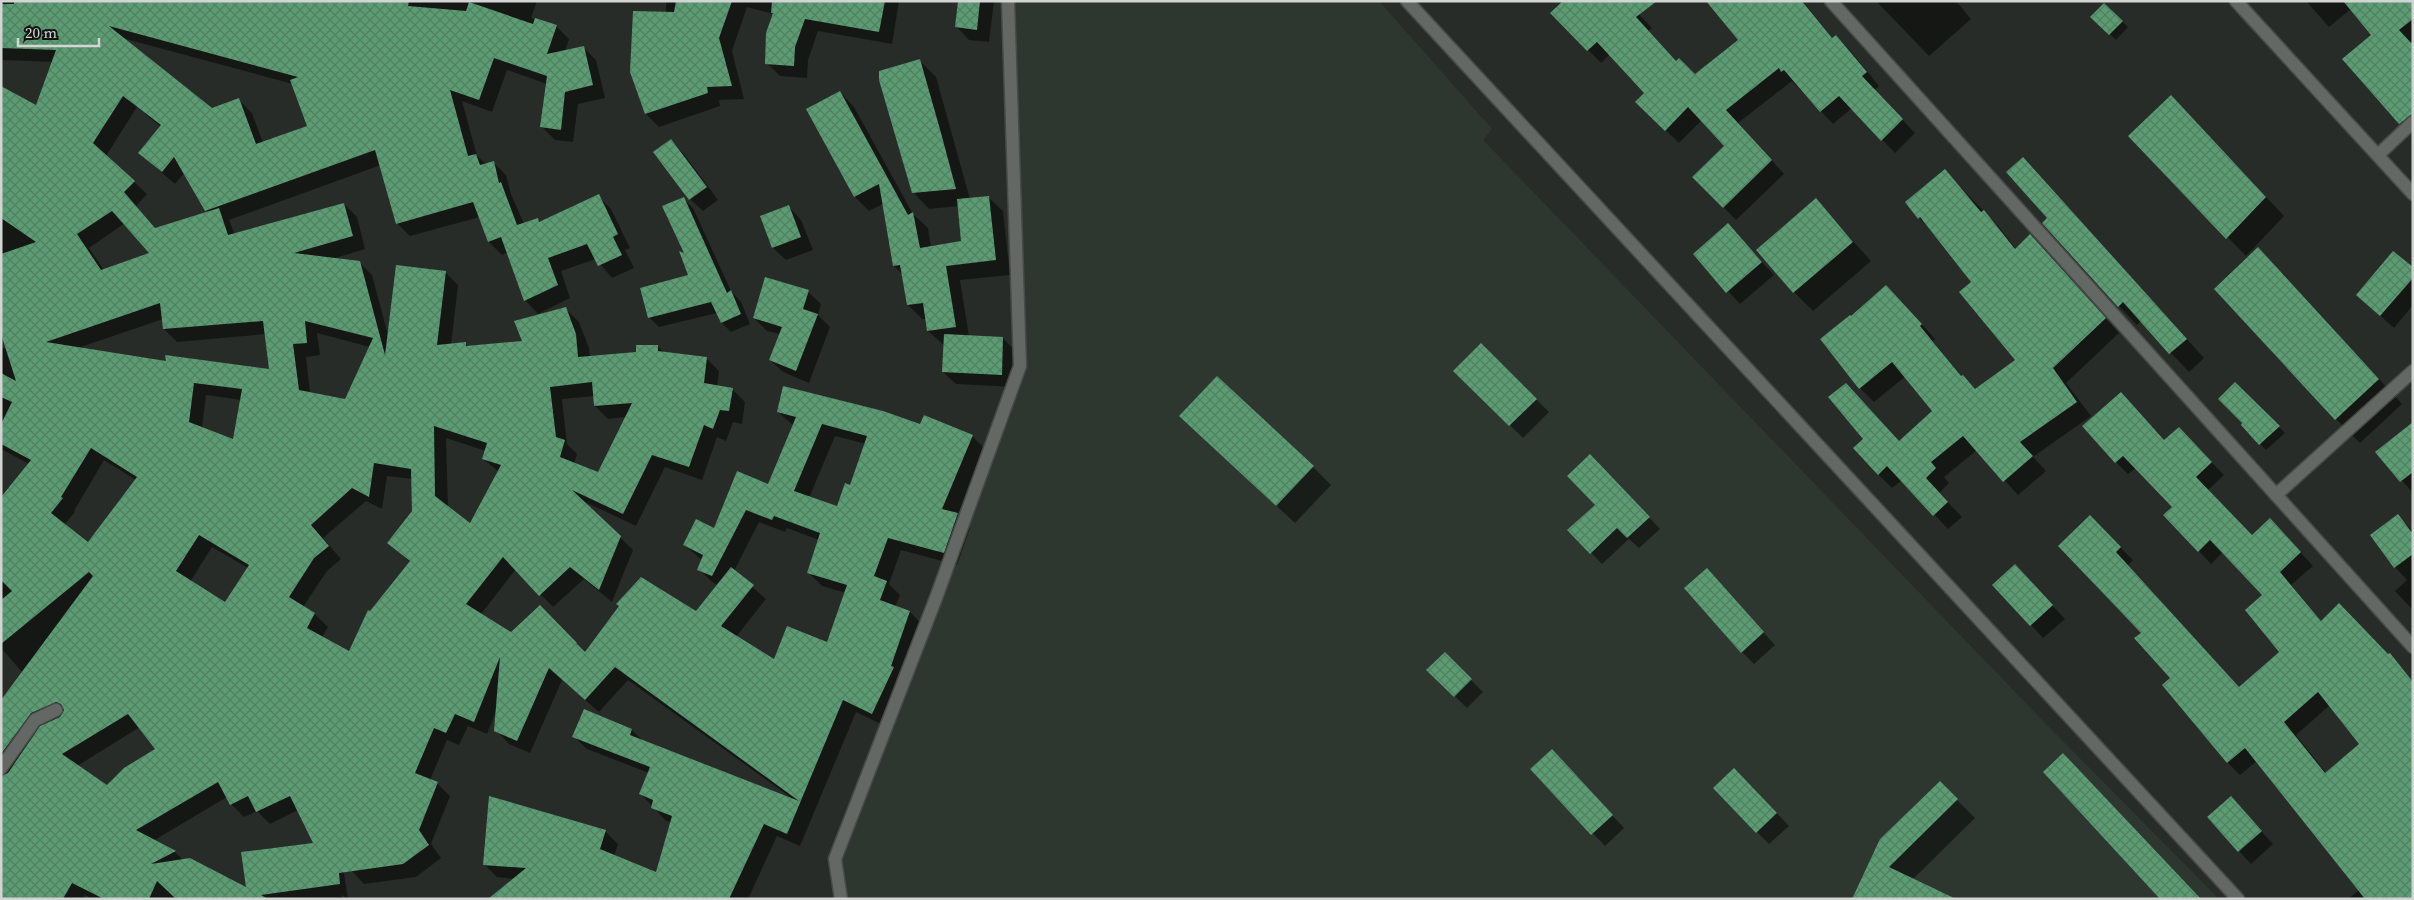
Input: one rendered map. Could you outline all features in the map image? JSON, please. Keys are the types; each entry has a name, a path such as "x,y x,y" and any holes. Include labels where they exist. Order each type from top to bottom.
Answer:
{"street":[{"path":"841,899 835,859 932,607 1020,366 1008,1"},
{"path":"1407,1 2238,899"},
{"path":"1831,1 2413,647"},
{"path":"2236,1 2413,194"},
{"path":"2378,155 2413,122"},
{"path":"2276,495 2413,371"},
{"path":"1,768 35,720 56,710"}],"shaded area":[{"path":"1008,1 1379,1 1492,129 1483,140 2044,722 2219,899 841,899 835,859 1020,366"}],"building":[{"path":"14,1 409,1 408,6 466,11 469,2 533,24 535,18 557,25 547,54 584,46 593,85 565,92 561,130 540,127 547,76 494,58 479,100 450,90 468,156 476,154 480,165 494,161 499,183 501,182 517,225 538,218 539,222 599,194 618,234 613,237 622,255 598,266 587,244 548,258 558,285 524,301 501,237 488,242 473,202 396,224 375,150 205,211 174,157 162,172 138,153 161,125 123,96 93,143 135,181 124,192 155,228 219,208 228,235 344,203 353,236 294,253 360,261 385,355 396,265 446,271 437,345 466,342 466,346 522,341 514,321 566,307 576,334 578,357 636,352 636,345 658,345 658,351 707,357 704,383 733,388 729,411 720,410 713,429 704,425 689,467 652,455 623,514 572,490 621,536 599,590 570,567 539,596 503,557 466,604 511,632 540,605 577,643 576,646 577,644 585,652 619,606 616,604 641,577 696,611 731,567 754,585 721,626 774,659 787,626 827,642 847,585 807,573 820,533 774,516 772,520 746,510 712,576 697,570 703,555 683,545 696,519 714,528 737,471 768,484 796,417 777,412 783,386 883,411 920,424 924,415 973,435 942,509 958,513 944,553 888,538 874,576 887,581 880,600 910,611 891,666 894,667 872,714 843,700 787,834 764,824 729,899 488,899 526,868 483,865 489,796 606,830 600,849 656,872 672,816 651,808 653,800 639,794 650,767 572,737 584,709 632,729 630,735 799,801 615,667 585,700 549,668 517,741 494,731 500,657 474,722 455,714 446,733 434,728 415,773 438,782 419,830 429,845 403,864 339,873 340,884 261,895 268,899 176,899 157,881 149,899 104,899 72,883 63,899 1,899 1,776 8,773 40,726 60,717 64,710 61,704 56,702 31,713 1,754 1,700 93,576 89,572 1,644 1,600 12,591 1,580 1,497 31,460 1,444 1,424 12,402 1,397 1,373 16,381 1,334 1,254 36,242 1,218 1,86 36,105 56,50 1,48 1,4 14,4","holes":["109,26 298,77 290,80 307,126 256,144 239,98 212,108","112,211 149,253 101,270 77,234","160,303 163,329 263,321 269,369 165,355 166,361 46,342","305,321 373,338 345,399 299,390 293,344 307,343","592,382 594,406 632,403 598,472 560,457 565,440 556,437 550,387","194,383 242,389 233,439 189,422","822,424 867,436 850,485 845,483 837,506 794,491","434,426 487,443 482,459 501,465 470,523 435,496","91,448 137,477 88,542 51,513 63,498 61,497","374,463 411,469 412,511 387,543 410,561 370,611 368,610 349,651 307,628 315,613 289,597 314,558 329,546 311,525 352,488 369,497","199,535 249,565 225,602 176,571","128,714 155,749 124,768 107,785 62,754","218,782 230,805 248,796 256,812 290,796 313,843 241,852 246,887 190,858 151,864 176,851 136,830"]},
{"path":"676,1 732,1 719,38 732,86 707,87 708,93 645,114 630,72 633,11 674,12"},
{"path":"772,1 885,1 879,32 805,19 795,47 794,66 765,64 766,33 773,13 771,13"},
{"path":"958,1 980,1 977,30 955,27"},
{"path":"1563,1 1657,1 1636,17 1676,61 1679,58 1695,74 1738,40 1706,1 1802,1 1832,38 1836,35 1867,72 1862,76 1903,119 1881,141 1839,96 1820,112 1784,70 1781,72 1779,68 1726,110 1772,160 1723,208 1692,177 1724,146 1688,107 1665,131 1635,102 1644,93 1597,42 1587,51 1550,13"},
{"path":"2343,1 2413,1 2413,19 2399,30 2413,45 2413,114 2399,124 2342,59 2371,35"},
{"path":"2104,3 2123,21 2109,35 2090,17"},
{"path":"920,59 956,189 912,193 879,80 879,71"},
{"path":"840,91 908,215 913,212 920,248 961,241 957,199 989,196 996,260 946,266 956,327 927,331 923,303 907,305 900,265 893,266 879,184 854,197 806,109"},
{"path":"2171,95 2266,197 2226,239 2128,136"},
{"path":"671,139 707,187 689,200 653,152"},
{"path":"2023,157 2187,339 2169,354 2123,302 2118,307 2042,223 2047,218 2006,172"},
{"path":"1945,169 1981,212 1984,210 2015,249 2030,234 2106,318 2053,368 2077,402 2020,442 2033,456 2003,482 1963,436 1931,462 1936,468 1926,478 1948,502 1933,516 1887,466 1878,475 1853,448 1863,439 1828,397 1846,383 1899,441 1932,411 1892,362 1859,389 1820,339 1851,316 1886,285 1922,324 1920,326 1961,376 1963,375 1975,389 2015,360 1959,292 1971,282 1920,217 1918,219 1905,202"},
{"path":"684,197 727,293 731,290 741,314 721,323 711,302 648,318 640,288 688,275 679,251 684,253 662,206"},
{"path":"1816,198 1853,242 1793,293 1756,250"},
{"path":"789,205 801,237 772,248 760,216"},
{"path":"1728,223 1762,262 1726,293 1693,254"},
{"path":"2258,247 2379,379 2335,420 2214,289"},
{"path":"2393,251 2413,267 2413,278 2380,316 2356,295"},
{"path":"765,277 809,290 803,309 818,314 796,371 769,360 782,327 753,318"},
{"path":"944,334 1003,337 1002,375 942,372"},
{"path":"1481,343 1537,399 1509,426 1453,371"},
{"path":"1217,376 1314,466 1276,506 1179,416"},
{"path":"2235,382 2280,426 2259,445 2241,425 2242,423 2218,399"},
{"path":"2121,392 2164,440 2179,427 2212,462 2196,477 2252,535 2270,518 2301,552 2280,572 2321,621 2339,603 2388,654 2390,653 2413,682 2413,899 2365,899 2245,748 2227,763 2162,685 2170,678 2134,638 2141,633 2058,546 2090,515 2121,547 2116,552 2239,687 2279,652 2245,610 2262,595 2210,540 2198,552 2163,515 2172,507 2123,456 2115,463 2082,426","holes":["2318,692 2359,744 2325,773 2284,722"]},
{"path":"2413,422 2413,472 2400,482 2375,452"},
{"path":"1590,454 1650,517 1627,538 1617,528 1590,554 1567,530 1595,505 1567,476"},
{"path":"2398,514 2413,534 2413,554 2394,568 2370,535"},
{"path":"2015,564 2053,605 2030,626 1992,585"},
{"path":"1707,568 1764,632 1741,653 1684,588"},
{"path":"1445,652 1472,679 1454,697 1426,670"},
{"path":"1552,749 1613,815 1591,835 1530,769"},
{"path":"2063,753 2201,899 2160,899 2043,772"},
{"path":"1734,768 1777,813 1756,833 1713,788"},
{"path":"1940,781 1958,799 1889,867 1956,899 1852,899 1880,839"},
{"path":"2231,796 2262,831 2238,852 2207,817"}]}
